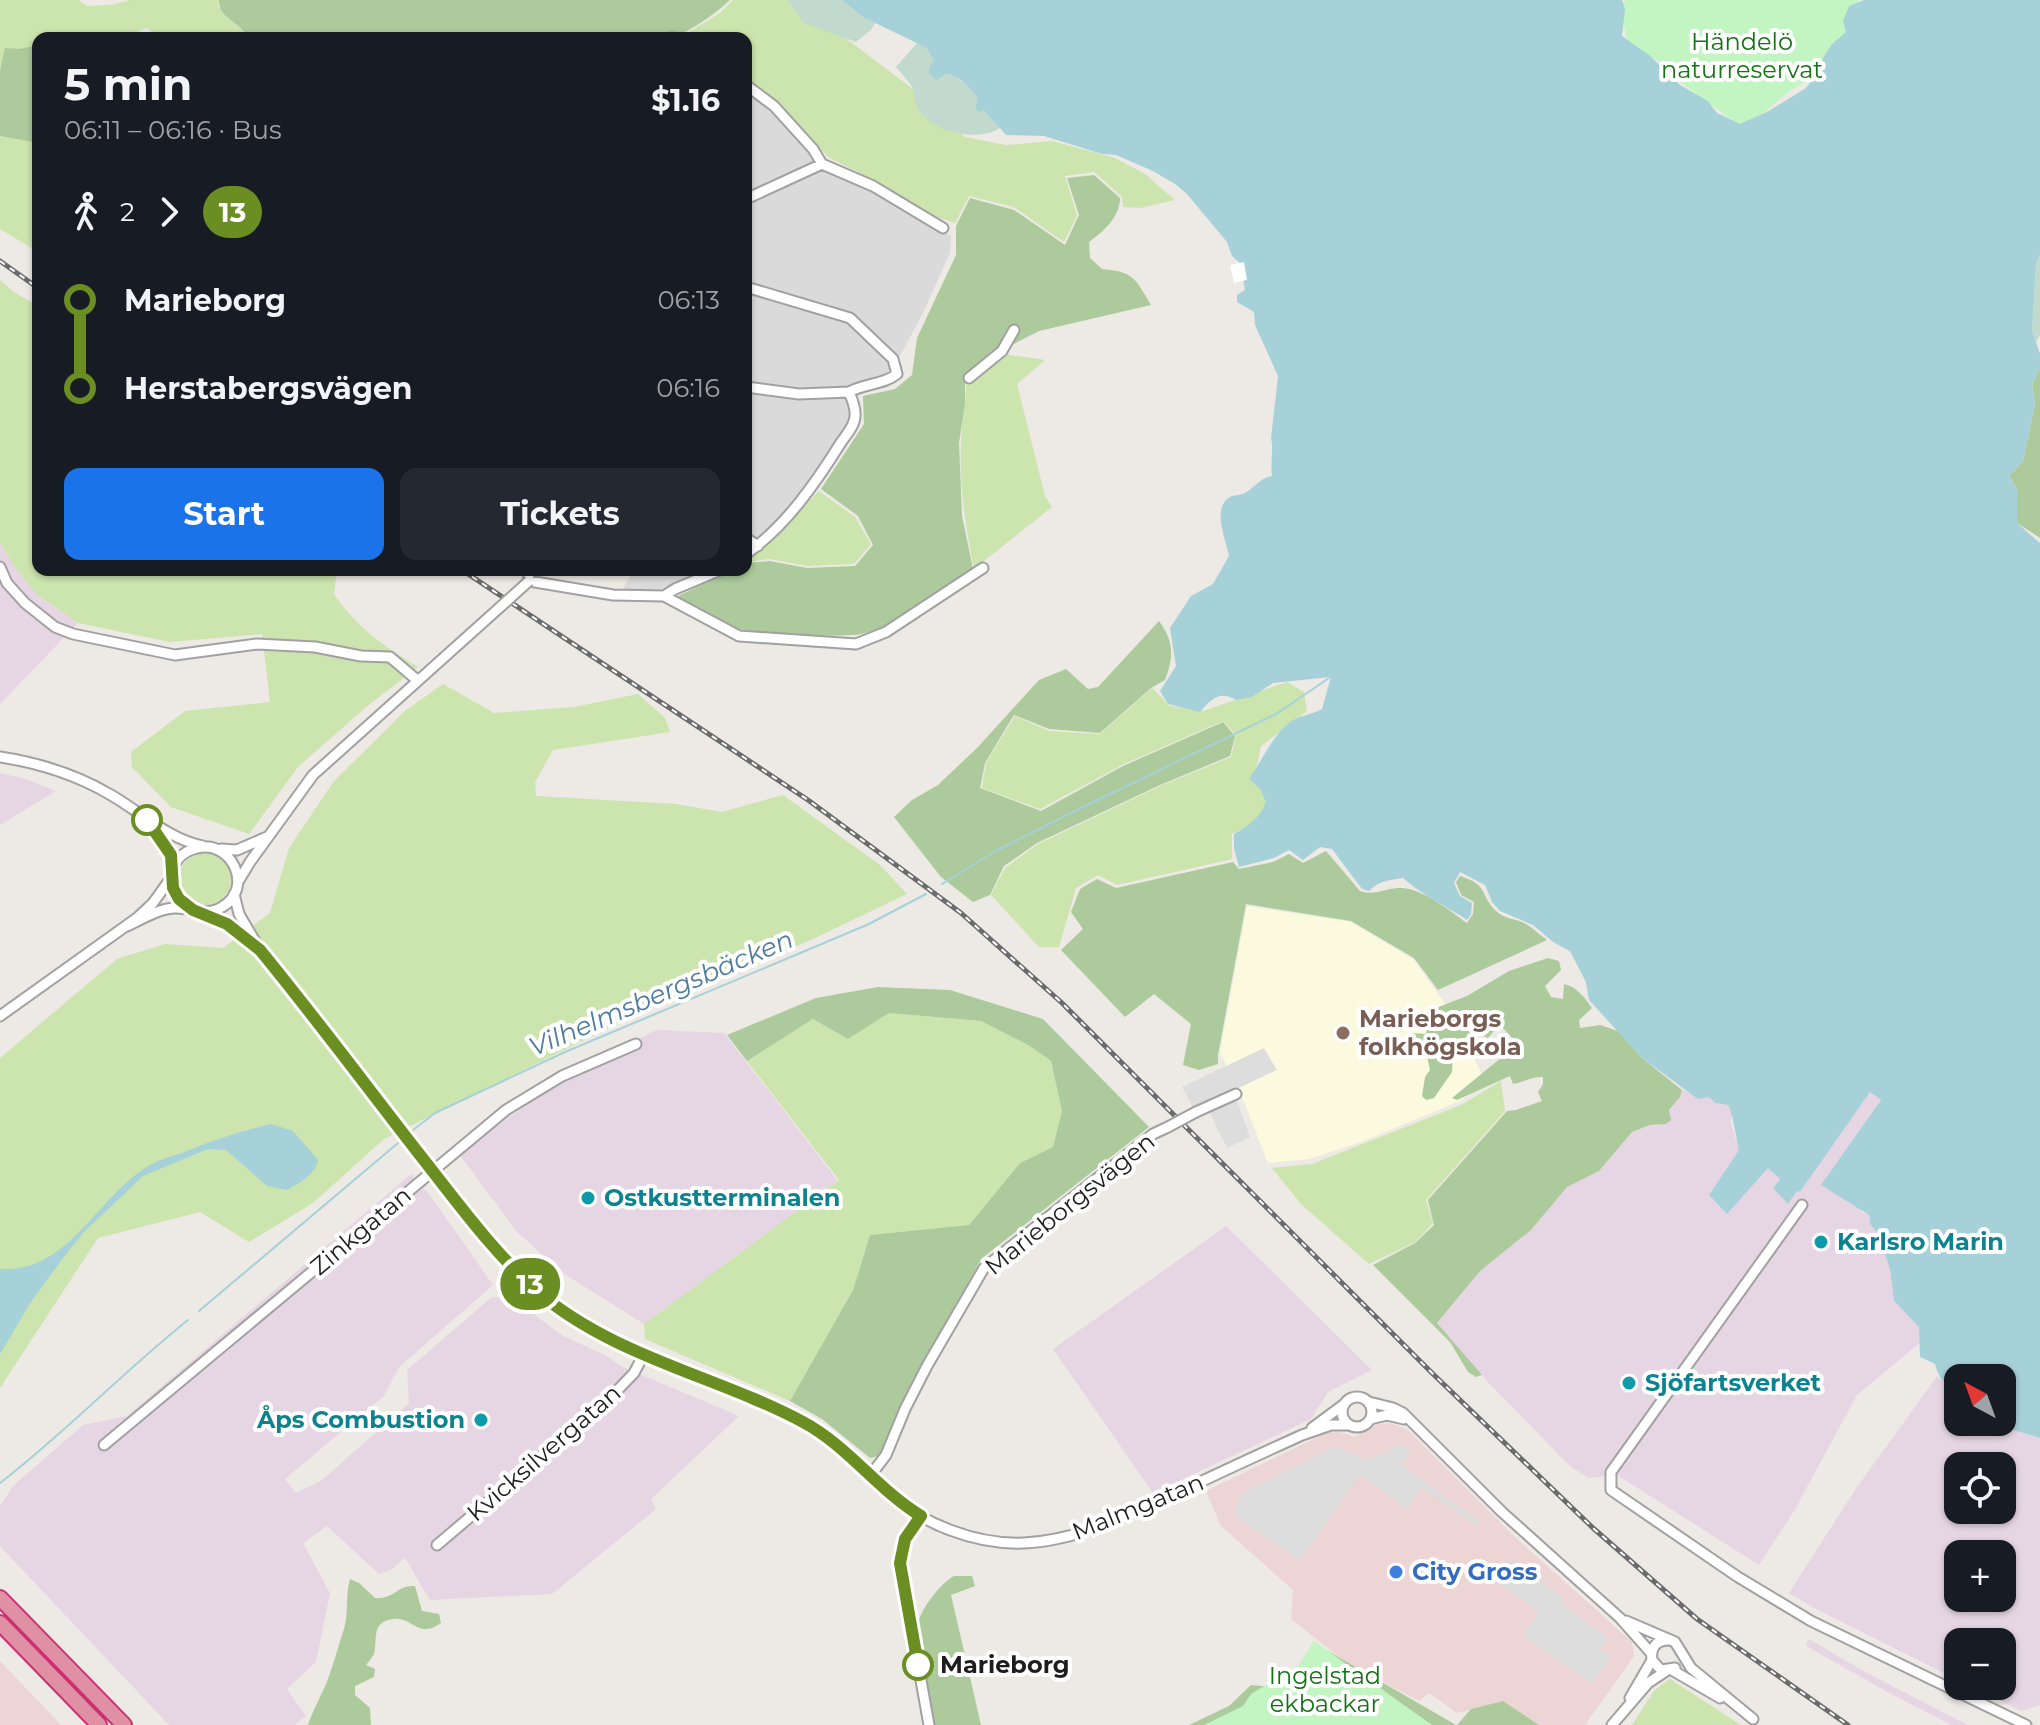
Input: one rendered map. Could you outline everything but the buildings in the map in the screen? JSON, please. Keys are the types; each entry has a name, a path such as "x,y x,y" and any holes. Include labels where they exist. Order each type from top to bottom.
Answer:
{"highway":[{"path":"0,1598 124,1725"},
{"path":"3,1627 99,1725"}],"street":[{"path":"752,90 774,106 813,149 822,164 873,186 943,228"},
{"path":"752,196 822,164"},
{"path":"752,289 850,318 893,359 897,374 888,381 865,384 849,392 799,394 752,388"},
{"path":"969,378 1002,351 1014,330"},
{"path":"752,550 811,488 855,421 849,392"},
{"path":"752,542 758,546"},
{"path":"0,567 7,583 25,603 55,627 73,634 175,655 257,644 315,647 361,656 390,657 417,680"},
{"path":"127,926 164,910 222,908 313,775 498,609 529,576 613,595 664,596 739,636 856,644 886,632 983,568"},
{"path":"664,596 706,576"},
{"path":"0,757 28,761 64,772 112,796 150,822 188,841 212,848 233,862 238,882"},
{"path":"150,822 171,855 173,888 179,899 196,911 227,924 260,950"},
{"path":"0,1016 127,926 153,903 184,854 197,848 237,850 270,836"},
{"path":"234,894 239,914 260,950"},
{"name":"Malmgatan","path":"260,950 494,1248 537,1291 587,1326 644,1354 803,1422 828,1438 896,1500 921,1516 958,1532 1002,1542 1023,1543 1065,1537 1125,1516 1302,1435 1331,1425 1349,1425"},
{"name":"Zinkgatan","path":"104,1445 518,1103 562,1076 636,1044"},
{"name":"Marieborgsvägen","path":"870,1476 886,1455 927,1366 984,1268 1153,1134 1236,1094"},
{"path":"1802,1205 1611,1472 1611,1490 1738,1577 1811,1621 2026,1725"},
{"name":"Kvicksilvergatan","path":"437,1545 608,1400 634,1373 644,1354"},
{"path":"1415,1424 1387,1415 1370,1419 1361,1427 1349,1425 1342,1416 1343,1405 1355,1397 1393,1408 1415,1424 1502,1512 1620,1618 1655,1666 1690,1679 1758,1722"},
{"path":"1369,1402 1372,1409 1370,1419"},
{"name":"Malmgatan","path":"1302,1435 1343,1405"},
{"path":"921,1516 905,1539 900,1563 929,1725"},
{"path":"1620,1618 1679,1646 1691,1668 1758,1722"},
{"path":"1623,1712 1657,1642 1669,1640"},
{"path":"1612,1725 1648,1683 1680,1663 1682,1651"}],"shaded area":[{"path":"752,94 819,159 951,236 950,253 922,315 893,364 895,372 884,379 868,379 849,389 844,396 852,419 836,448 788,510 752,544"},
{"path":"0,543 36,594 78,623 0,704"},
{"path":"630,576 697,576 656,591 639,593 622,590"},
{"path":"0,773 26,779 56,791 0,825"},
{"name":"Marieborgs folkhögskola","path":"1247,906 1351,922 1414,960 1453,1015 1485,1081 1460,1101 1361,1142 1309,1159 1268,1163 1220,1052"},
{"path":"656,1030 724,1033 838,1181 644,1324 563,1273 517,1232 459,1154 562,1079"},
{"path":"1264,1048 1277,1070 1194,1109 1182,1087"},
{"path":"1682,1090 1728,1105 1732,1112 1731,1123 1739,1150 1709,1195 1768,1168 1780,1179 1773,1188 1788,1203 1797,1191 1800,1192 1870,1091 1881,1100 1861,1212 1869,1215 1870,1224 1878,1234 1890,1269 1894,1301 1919,1327 1921,1342 1857,1395 1794,1511 1759,1565 1617,1475 1589,1478 1571,1467 1485,1379 1437,1323 1480,1271 1531,1230 1567,1186 1599,1171 1632,1132 1650,1125 1657,1126"},
{"path":"1235,1096 1250,1137 1227,1148 1209,1111"},
{"path":"411,1174 429,1194 493,1285 399,1367 384,1396 285,1479 296,1493 321,1481 409,1403 407,1370 492,1297 512,1298 563,1336 623,1367 739,1416 651,1499 656,1509 552,1594 430,1600 405,1558 391,1570 379,1574 327,1526 303,1543 330,1593 316,1662 287,1689 306,1716 295,1725 169,1725 0,1546 0,1506 13,1486 83,1425 127,1416"},
{"path":"1226,1226 1372,1370 1328,1392 1311,1419 1153,1493 1053,1349"},
{"path":"1937,1376 1944,1381 1944,1436 2016,1436 2016,1430 2040,1438 2040,1705 2021,1711 1999,1700 2016,1700 2016,1628 1944,1628 1944,1673 1789,1593 1855,1490"},
{"path":"1390,1423 1408,1430 1517,1539 1632,1642 1634,1656 1585,1725 1539,1725 1503,1701 1457,1713 1429,1693 1420,1701 1351,1666 1291,1619 1293,1590 1221,1526 1206,1491 1326,1433 1340,1432 1354,1437 1379,1424"},
{"path":"1401,1444 1411,1451 1402,1465 1480,1522 1477,1527 1422,1488 1407,1509 1360,1475 1300,1561 1239,1519 1235,1512 1242,1493 1330,1449 1339,1448 1363,1459"},
{"path":"1510,1559 1565,1599 1562,1604 1608,1638 1600,1649 1611,1657 1592,1684 1523,1636 1539,1612 1491,1578"},
{"path":"1809,1639 1968,1725 1951,1725 1882,1689 1806,1646"},
{"path":"0,1661 61,1725 0,1725"}],"green space":[{"path":"0,0 78,0 88,6 130,0 219,0 218,6 244,32 152,32 147,28 137,32 32,32 32,48 19,49 0,71"},
{"path":"219,0 730,0 685,32 244,32 224,14"},
{"path":"733,0 800,0 812,13 921,95 965,137 1006,145 1052,141 1115,158 1145,174 1175,200 1140,208 1123,207 1122,197 1094,172 1065,176 1077,216 1064,242 1014,207 969,196 955,223 920,211 876,181 828,157 781,106 752,83 752,32 689,32 720,13"},
{"path":"787,0 842,0 875,23 856,42 804,23"},
{"name":"Händelö naturreservat","path":"1626,0 1859,0 1852,15 1855,20 1815,81 1802,83 1752,123 1743,125 1672,76 1659,61 1636,52 1628,42 1623,22 1616,12 1617,5"},
{"path":"917,43 927,48 945,74 954,76 969,87 1000,128 979,135 954,132 931,122 922,114 916,105 912,87 896,67"},
{"path":"32,46 32,142 0,136 0,71 5,48"},
{"path":"0,136 32,142 32,248 0,229"},
{"path":"1094,175 1120,198 1114,218 1089,242 1090,258 1102,269 1121,272 1132,278 1151,305 1039,331 998,352 975,368 965,380 959,443 962,516 973,569 905,616 861,634 793,634 735,629 713,620 678,596 720,576 752,576 752,562 770,561 807,568 855,566 873,545 858,516 821,489 864,424 863,396 895,389 912,375 917,338 956,255 956,226 970,198 1014,210 1065,245 1079,215 1067,178"},
{"path":"2040,254 2040,335 2036,342 2032,330 2036,264"},
{"path":"0,280 32,303 32,576 336,576 334,594 352,617 394,652 418,667 366,707 298,767 249,834 171,807 132,767 131,752 185,711 270,702 262,634 170,642 78,623 36,594 0,543"},
{"path":"1003,354 1045,360 1017,384 1045,496 1052,507 974,569 961,475 966,381"},
{"path":"2040,367 2040,538 2017,523 2017,489 2009,476 2023,461 2035,404 2032,385"},
{"path":"819,491 855,517 871,544 854,564 808,566 769,559 752,561 752,556"},
{"path":"1159,621 1168,635 1171,649 1165,680 1151,688 1100,733 1049,729 1014,715 985,763 980,788 1041,811 1123,766 1223,722 1235,736 1230,756 1037,843 1004,866 990,895 973,902 941,877 894,817 912,800 938,785 977,748 1039,680 1066,669 1088,689 1098,687"},
{"path":"1287,682 1304,692 1307,711 1261,746 1255,774 1269,807 1252,824 1232,834 1232,859 1117,885 1098,875 1076,888 1059,947 1039,947 991,895 1005,868 1038,844 1160,786 1231,757 1236,735 1223,721 1124,764 1040,809 982,788 986,763 1015,716 1049,731 1100,734 1152,688 1170,706 1203,711"},
{"path":"443,684 494,713 574,707 638,694 665,718 670,732 553,750 535,782 536,796 676,804 722,812 783,795 880,865 907,894 813,939 633,1016 384,1139 313,1203 249,1242 200,1212 98,1238 0,1388 0,1058 117,959 165,944 223,948 270,913 289,848 334,781 405,711"},
{"path":"1326,851 1360,891 1374,893 1407,888 1434,900 1467,923 1473,914 1474,902 1461,895 1456,882 1460,876 1469,879 1480,887 1500,914 1526,924 1547,940 1438,990 1414,958 1351,921 1246,904 1218,1064 1199,1070 1183,1065 1191,1024 1154,994 1125,1017 1061,950 1083,929 1071,912 1080,889 1097,879 1116,888 1233,862 1239,869 1273,862 1289,854 1303,863"},
{"path":"205,853 223,861 231,879 223,897 205,905 187,897 179,879 187,861"},
{"path":"1548,958 1559,961 1561,970 1545,986 1551,997 1563,999 1564,984 1569,985 1592,1008 1579,1020 1580,1028 1600,1025 1618,1031 1642,1058 1682,1090 1669,1110 1671,1120 1632,1132 1599,1171 1567,1187 1531,1230 1480,1271 1437,1323 1482,1375 1476,1377 1468,1372 1450,1342 1373,1265 1415,1243 1434,1225 1428,1200 1507,1111 1542,1101 1538,1092 1543,1077 1513,1084 1510,1076 1457,1100 1452,1098 1518,1044 1503,1028 1497,1027 1488,1038 1478,1033 1461,1039 1453,1056 1452,1072 1434,1098 1426,1100 1422,1096 1425,1077 1430,1070 1427,1056 1407,1049 1411,1033 1426,1034 1429,1015 1436,1008 1467,996 1509,971"},
{"path":"878,987 950,990 1043,1019 1149,1127 981,1259 902,1406 883,1455 870,1458 822,1419 790,1401 853,1290 870,1235 969,1225 1020,1163 1053,1147 1062,1111 1051,1061 1030,1046 981,1021 889,1013 848,1039 813,1019 747,1061 727,1035 816,998"},
{"path":"889,1013 981,1021 1030,1046 1051,1061 1062,1111 1053,1147 1020,1163 969,1225 870,1235 853,1290 790,1401 645,1339 644,1324 839,1180 747,1061 813,1019 848,1039"},
{"path":"1501,1081 1505,1111 1426,1200 1433,1223 1415,1242 1369,1264 1301,1204 1272,1168 1312,1164 1461,1105"},
{"path":"954,1576 972,1576 975,1586 951,1595 981,1725 935,1725 921,1658 920,1619 932,1597"},
{"path":"350,1579 375,1598 415,1586 422,1611 439,1614 441,1623 426,1629 393,1619 378,1628 374,1654 366,1665 375,1669 374,1677 355,1686 355,1695 370,1708 371,1725 308,1725 329,1677 344,1629"},
{"name":"Ingelstad ekbackar","path":"1314,1641 1432,1725 1204,1725 1243,1706 1251,1694 1298,1666"},
{"name":"Ingelstad ekbackar","path":"1316,1644 1456,1725 1189,1725 1229,1706 1251,1685 1284,1688"},
{"path":"1669,1679 1741,1725 1632,1725 1654,1691"},
{"path":"1503,1701 1539,1725 1457,1725 1471,1709"}],"water":[{"path":"842,0 1622,0 1625,9 1622,36 1649,55 1680,85 1708,101 1717,113 1740,124 1806,88 1821,68 1832,44 1846,32 1843,21 1849,6 1864,0 2040,0 2040,254 2036,264 2032,330 2040,354 2040,367 2032,385 2035,404 2023,461 2009,476 2017,489 2017,523 2040,543 2040,1438 2016,1431 2016,1364 1944,1364 1944,1381 1935,1364 1920,1357 1919,1327 1894,1301 1890,1269 1869,1215 1821,1185 1881,1100 1870,1092 1800,1192 1797,1191 1788,1204 1773,1188 1780,1179 1768,1168 1727,1214 1709,1195 1739,1150 1728,1105 1715,1103 1709,1097 1698,1099 1642,1058 1589,1000 1586,982 1570,951 1553,942 1533,925 1500,911 1492,902 1485,885 1460,872 1454,883 1460,896 1472,903 1471,915 1467,920 1403,878 1380,883 1369,891 1362,889 1332,849 1320,847 1303,860 1289,850 1274,858 1239,867 1234,834 1253,821 1266,802 1260,789 1249,779 1286,726 1322,709 1331,677 1273,683 1252,697 1236,700 1220,696 1200,712 1168,704 1160,691 1176,666 1170,628 1191,596 1213,584 1229,556 1221,523 1225,501 1272,476 1271,438 1278,376 1255,325 1254,312 1237,302 1237,295 1245,290 1240,263 1232,256 1227,242 1175,184 1116,155 1102,154 1044,136 1006,135 984,110 979,112 975,108 978,98 964,82 945,74 937,80 929,74 934,61 927,48 865,18"},
{"path":"271,1124 293,1131 318,1160 306,1178 287,1190 267,1186 226,1150 208,1149 143,1176 69,1250 31,1302 0,1354 0,1269 24,1267 45,1259 64,1246 131,1179 154,1163 227,1136"}],"pier":[{"path":"1244,262 1247,280 1234,283 1230,265"}],"waterway":[{"name":"Vilhelmsbergsbäcken","path":"942,884 994,852 1276,714 1332,676"},
{"name":"Vilhelmsbergsbäcken","path":"413,1130 435,1113 565,1052 869,924 926,894"},
{"name":"Vilhelmsbergsbäcken","path":"199,1311 398,1143"},
{"name":"Vilhelmsbergsbäcken","path":"0,1483 188,1320"}],"railway":[{"path":"0,261 32,284"},
{"path":"471,576 808,800 961,913 1062,1003 1432,1373 1593,1528 1697,1619 1848,1725"}],"bus line":[{"name":"13","path":"147,820 171,855 173,888 179,899 193,910 227,924 260,950 468,1215 506,1261 537,1291 602,1334 811,1427 828,1438 896,1500 921,1516 905,1539 900,1563 918,1665"}],"place":[{"name":"Marieborgs folkhögskola","path":"1343,1033"},
{"name":"Ostkustterminalen","path":"588,1198"},
{"name":"Karlsro Marin","path":"1821,1242"},
{"name":"Sjöfartsverket","path":"1629,1383"},
{"name":"Åps Combustion","path":"481,1420"},
{"name":"City Gross","path":"1396,1572"},
{"name":"Marieborg","path":"918,1665"}]}
